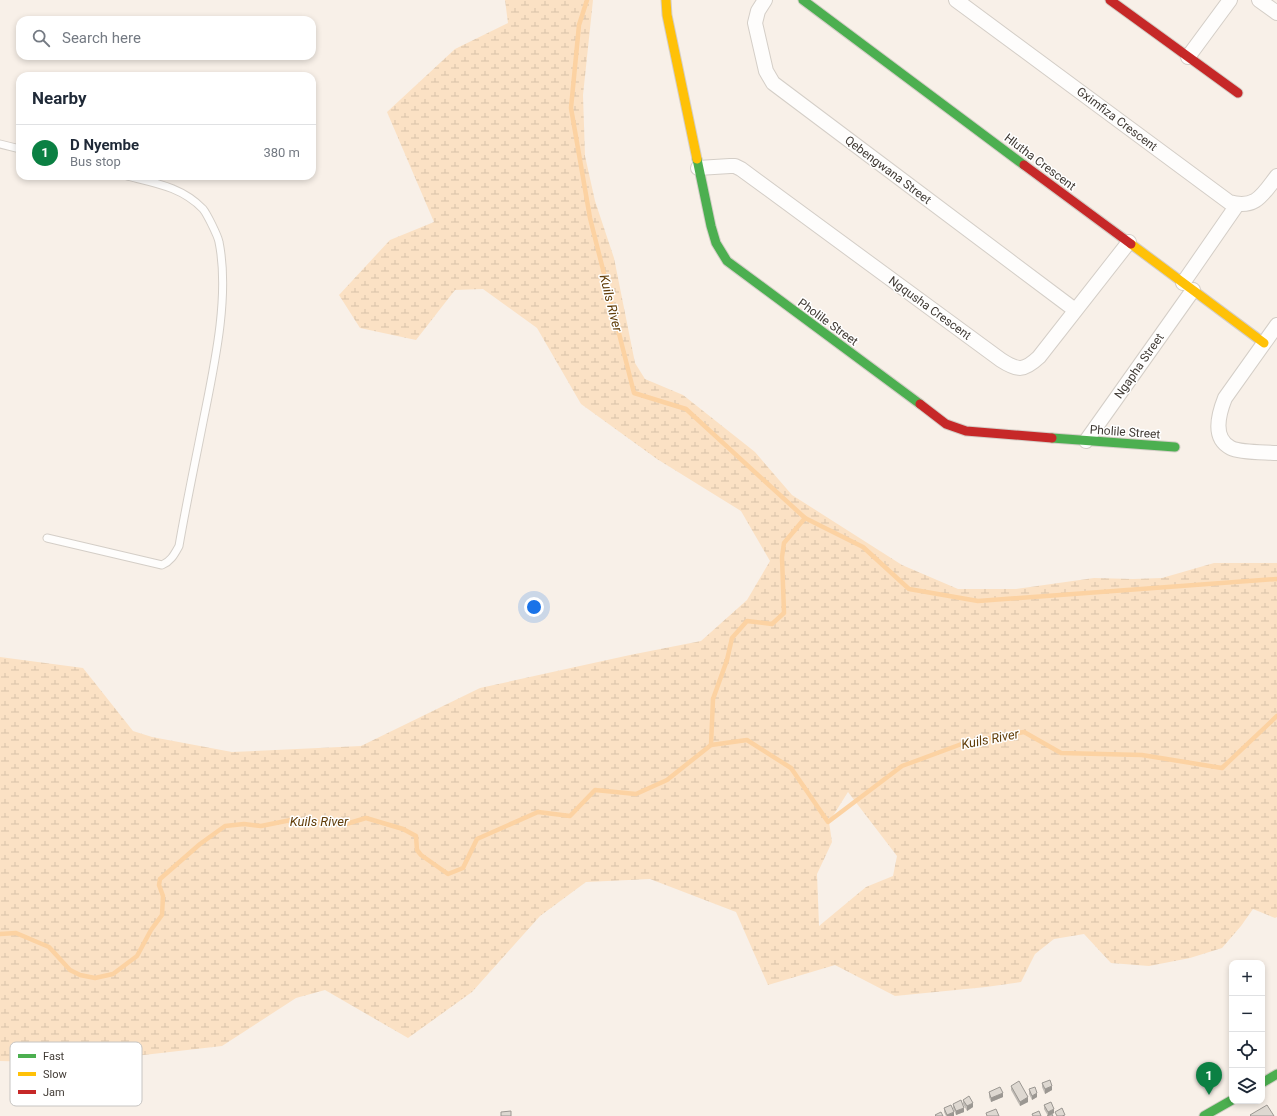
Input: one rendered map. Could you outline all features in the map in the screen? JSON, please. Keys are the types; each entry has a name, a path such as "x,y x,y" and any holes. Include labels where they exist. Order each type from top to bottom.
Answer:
{"street":[{"name":"Pholile Street","path":"666,0 667,15 698,168 716,243 727,261 946,424 966,431 1175,448"},
{"name":"Qebengwana Street","path":"765,0 758,11 755,23 766,71 773,83 1075,310"},
{"name":"Hlutha Crescent","path":"803,0 1264,343"},
{"name":"Gximfiza Crescent","path":"956,0 1229,202 1237,205"},
{"path":"1188,57 1230,0"},
{"path":"1258,0 1277,13"},
{"path":"1118,2 1188,57 1238,92"},
{"name":"Ngqusha Crescent","path":"698,168 736,166 741,169 1010,366 1022,368 1032,364 1039,357 1129,242"},
{"path":"1237,205 1245,205 1257,200 1277,176"},
{"name":"Ngapha Street","path":"1086,441 1188,287 1237,205"},
{"path":"1277,325 1225,398 1218,417 1219,433 1225,444 1230,448 1277,454"},
{"path":"1265,1081 1277,1074"},
{"path":"1204,1116 1229,1102"}],"lane":[{"path":"0,144 16,148"},
{"path":"47,538 162,565 168,562 179,546 216,351 222,290 222,262 219,240 204,210 187,196 172,188 142,180"}],"green space":[{"path":"505,0 593,0 583,95 585,156 595,201 614,258 635,363 645,379 683,395 755,452 792,495 902,565 958,589 1016,589 1094,578 1162,578 1214,563 1277,563 1277,917 1275,918 1253,909 1222,948 1190,958 1149,966 1111,963 1084,934 1054,939 1035,954 1021,982 895,996 835,965 768,985 736,912 650,879 586,882 540,916 472,992 408,1038 325,990 296,998 222,1046 142,1055 142,1042 10,1042 10,1061 0,1061 0,657 83,668 133,731 152,737 232,752 361,746 480,688 701,641 747,600 770,561 741,511 657,459 581,404 537,328 483,289 455,290 416,340 360,328 339,295 390,240 434,222 387,112 455,49 508,23","holes":["848,792 897,856 893,876 866,887 819,926 817,874 832,842 829,822"]}],"building":[{"path":"1050,1080 1052,1086 1045,1089 1042,1083"},
{"path":"1019,1081 1028,1097 1020,1102 1011,1086"},
{"path":"1000,1087 1003,1093 991,1098 989,1092"},
{"path":"1035,1087 1037,1093 1032,1096 1029,1089"},
{"path":"969,1096 973,1103 967,1106 963,1100"},
{"path":"961,1100 964,1108 956,1111 953,1104"},
{"path":"1051,1102 1054,1109 1048,1112 1044,1105"},
{"path":"951,1105 954,1112 947,1115 944,1108"},
{"path":"1267,1105 1274,1116 1250,1115"},
{"path":"1062,1108 1065,1115 1057,1116 1055,1112"},
{"path":"996,1109 999,1116 987,1116 986,1113"},
{"path":"511,1111 511,1116 501,1116 501,1112"},
{"path":"1039,1111 1041,1116 1033,1116 1032,1114"},
{"path":"941,1112 943,1116 935,1115"}],"waterway":[{"name":"Kuils River","path":"587,0 579,25 571,108 590,218 634,393 686,409 805,518 863,547 909,589 978,601 1277,579"},
{"name":"Kuils River","path":"711,745 713,699 727,660 732,638 747,621 772,624 784,613 782,557 784,543 805,518"},
{"name":"Kuils River","path":"0,934 16,933 49,947 70,970 80,975 95,978 113,974 137,956 151,930 162,915 163,896 159,885 160,879 200,844 225,826 244,824 261,826 291,820 346,824 366,818 403,829 416,836 417,850 421,855 448,874 463,868 477,839 538,812 570,816 595,790 636,794 667,780 711,745 747,740 791,768 828,822 902,766 967,742 1024,732 1061,753 1142,755 1222,768 1277,716"}],"traffic: fast":[{"path":"803,0 1024,165"},
{"path":"697,159 711,226 716,243 727,261 920,404"},
{"path":"1052,438 1175,447"},
{"path":"1265,1081 1277,1074"},
{"path":"1204,1116 1229,1102"}],"traffic: slow":[{"path":"666,0 667,15 697,159"},
{"path":"1131,244 1264,343"}],"traffic: jam":[{"path":"1110,0 1238,93"},
{"path":"1024,165 1131,244"},
{"path":"920,404 946,424 966,431 1052,438"}],"place":[{"name":"D Nyembe","path":"1209,1095"}]}
